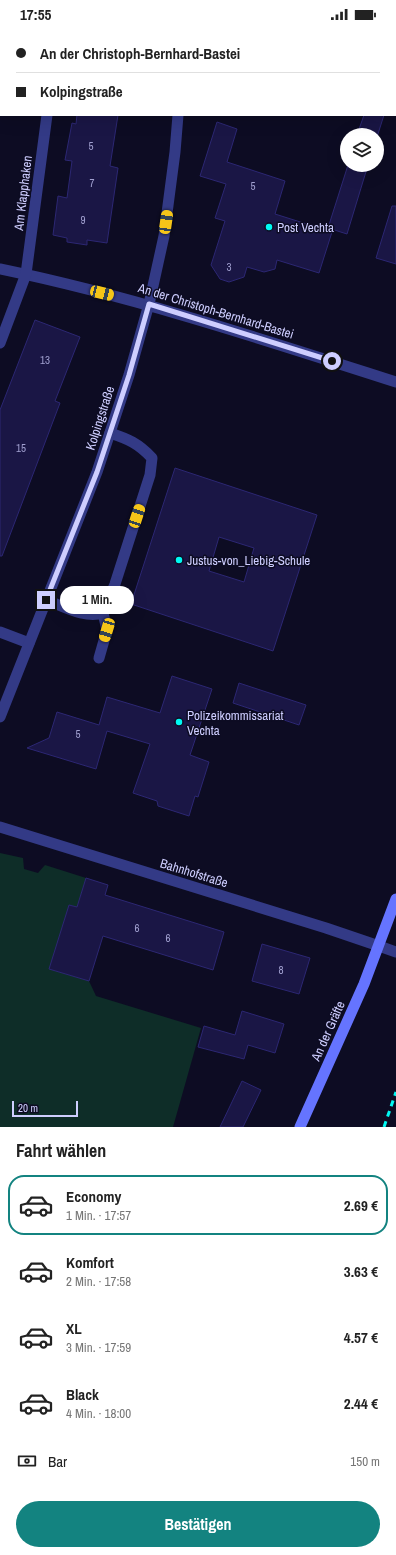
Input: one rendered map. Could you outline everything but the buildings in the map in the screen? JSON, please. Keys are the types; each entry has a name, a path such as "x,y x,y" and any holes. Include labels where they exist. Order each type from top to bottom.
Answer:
{"main road":[{"name":"An der Gräfte","path":"300,1127 354,1009 396,899"}],"street":[{"name":"Am Klapphaken","path":"0,343 26,274 46,116"},
{"name":"Kolpingstraße","path":"0,717 97,472 129,375 149,304 164,236 175,152 178,116"},
{"path":"0,269 26,274"},
{"name":"An der Christoph-Bernhard-Bastei","path":"26,274 149,304 267,340 396,382"},
{"path":"99,658 107,630 103,613 115,584 150,475 152,458 142,447 132,441 110,433"},
{"path":"46,600 86,614 97,615 103,613"},
{"path":"0,632 29,643"},
{"name":"Bahnhofstraße","path":"0,827 319,926 396,952"}],"green space":[{"path":"0,853 23,858 24,869 38,873 45,865 86,878 77,907 69,905 50,969 89,981 96,996 201,1028 173,1127 0,1127"}],"railway":[{"path":"384,1127 396,1092"}],"place":[{"name":"Post Vechta","path":"269,227"},
{"name":"Justus-von_Liebig-Schule","path":"179,560"},
{"name":"Polizeikommissariat Vechta","path":"179,722"}],"route":[{"path":"46,600 97,472 129,375 149,304 332,361"}]}
